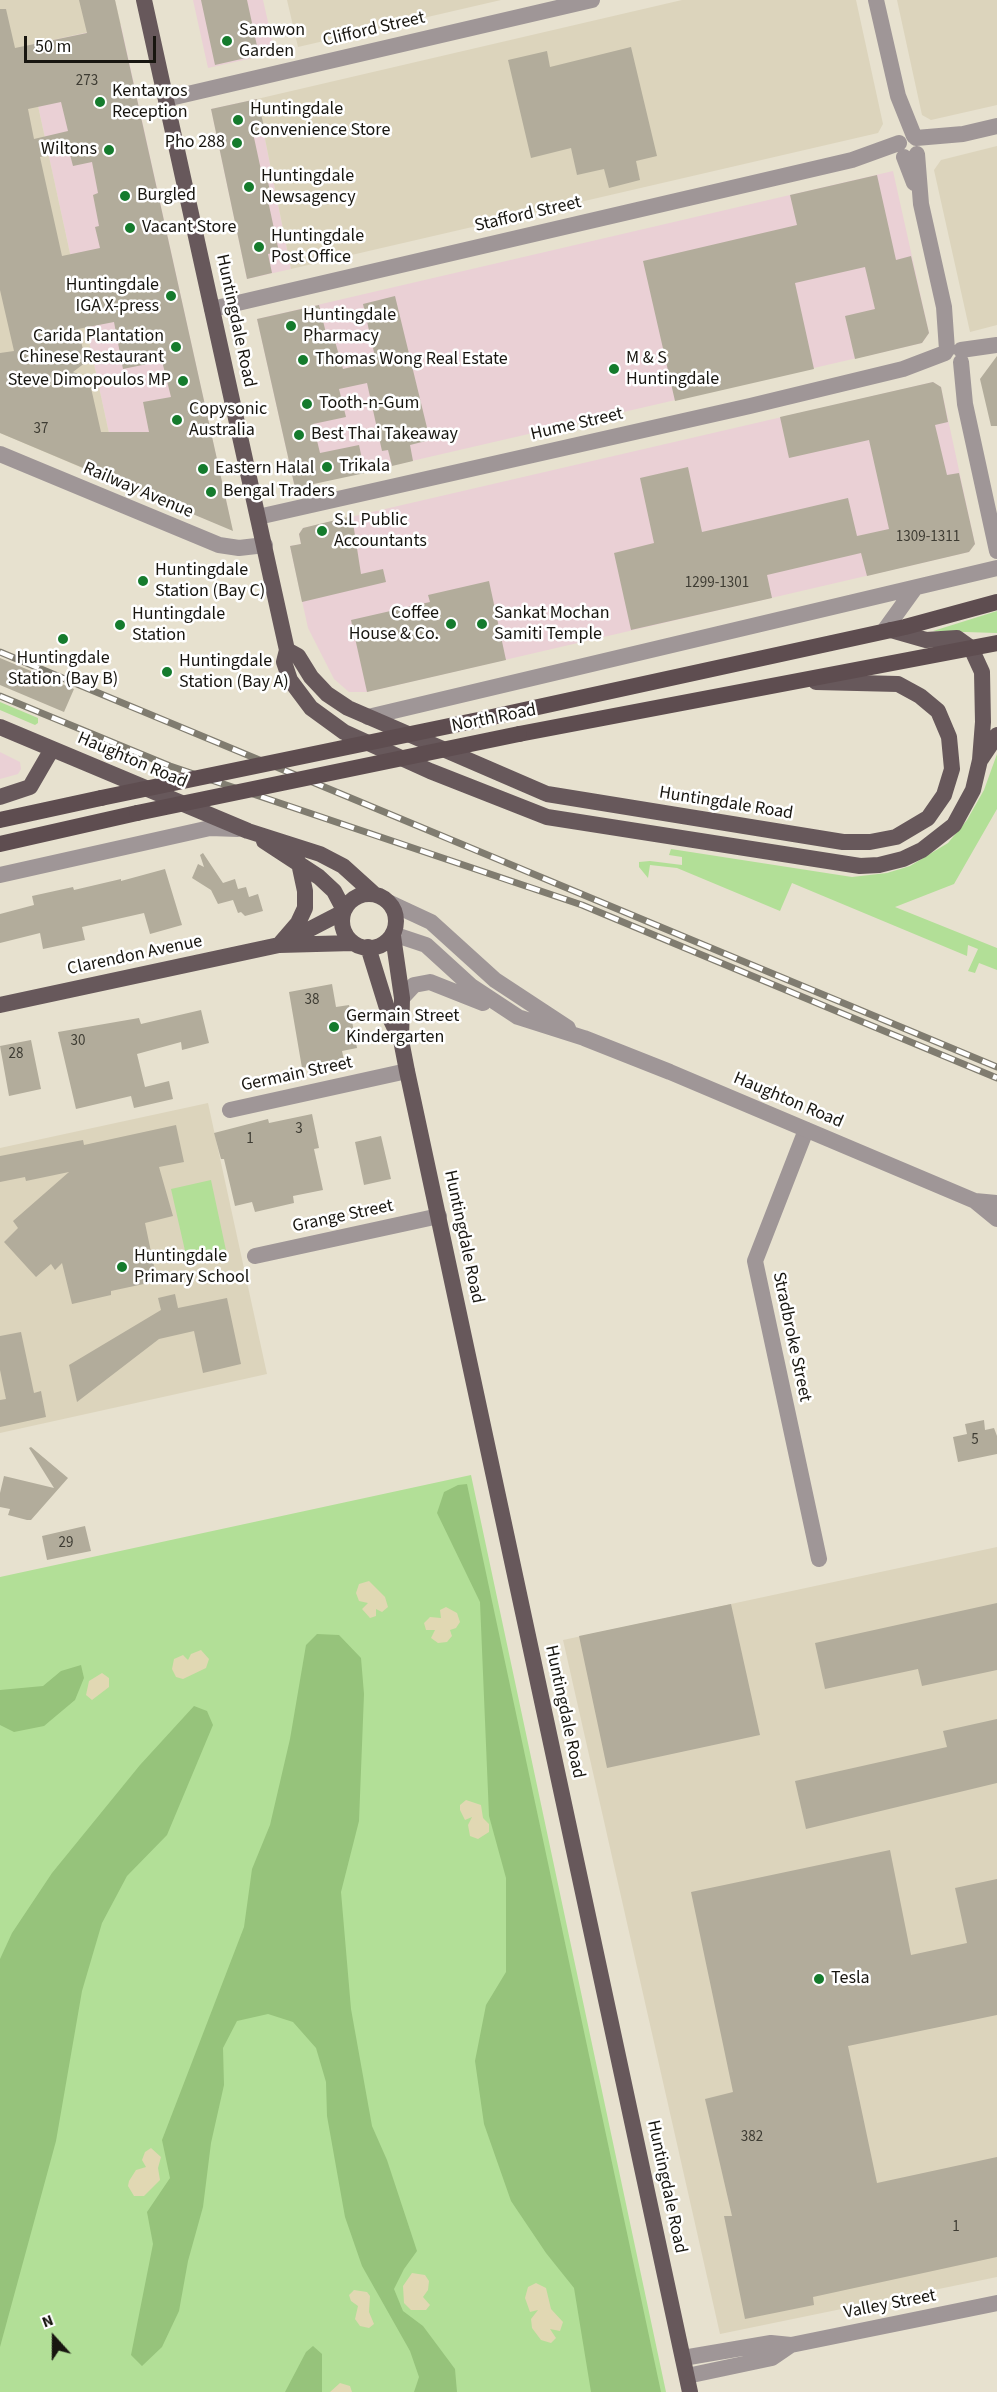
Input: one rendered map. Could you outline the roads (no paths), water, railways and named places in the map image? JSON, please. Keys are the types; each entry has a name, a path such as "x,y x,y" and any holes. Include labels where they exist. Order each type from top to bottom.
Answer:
{"highway":[{"name":"North Road","path":"0,820 483,719 887,631 997,602"},
{"name":"North Road","path":"0,844 519,734 997,643"}],"main road":[{"name":"Huntingdale Road","path":"144,0 265,545 287,650 284,662 293,686 311,708 344,732 430,771 547,817 592,826 860,866 879,865 903,859 922,850 954,825 973,790 980,760 984,692 979,662 971,648"},
{"path":"887,631 926,640 957,638 971,648"},
{"name":"Huntingdale Road","path":"287,650 298,656 310,677 327,694 368,717 522,785 572,800 843,842 870,842 896,837 928,818 944,795 953,761 947,729 932,705 913,691 891,683 794,682"},
{"name":"Haughton Road","path":"0,727 248,831 320,854 343,866 381,898"},
{"path":"980,760 997,735"},
{"path":"0,797 30,787 52,749"},
{"name":"Haughton Road","path":"248,831 299,863 334,891 344,911"},
{"path":"279,945 297,923 305,908 305,891 299,863"},
{"path":"354,898 381,898 396,918 393,935 386,942 361,945 342,925 344,911 354,898"},
{"name":"Clarendon Avenue","path":"279,945 344,911"},
{"name":"Huntingdale Road","path":"393,935 402,998 401,1040 406,1071 689,2384"},
{"name":"Clarendon Avenue","path":"0,1005 279,945 361,945"},
{"name":"Huntingdale Road","path":"361,945 401,1040"}],"street":[{"name":"Clifford Street","path":"166,99 592,0"},
{"path":"876,0 997,551"},
{"name":"Stafford Street","path":"212,309 997,126"},
{"name":"Hume Street","path":"258,517 997,347"},
{"name":"Railway Avenue","path":"0,454 219,545 239,548 265,545"},
{"name":"North Road","path":"368,717 997,568"},
{"path":"887,631 915,588"},
{"path":"0,875 210,828 227,827 248,831"},
{"name":"Haughton Road","path":"381,898 431,922 495,980 584,1038"},
{"name":"Haughton Road","path":"393,935 426,945 464,981 509,1013 584,1038 975,1201 997,1219"},
{"path":"402,998 414,985 435,983 509,1013"},
{"name":"Germain Street","path":"230,1110 406,1071"},
{"name":"Stradbroke Street","path":"806,1130 755,1261 819,1558"},
{"name":"Haughton Road","path":"975,1201 997,1203"},
{"name":"Grange Street","path":"255,1256 439,1216"},
{"name":"Valley Street","path":"683,2358 771,2343 791,2345 997,2303"},
{"name":"Valley Street","path":"689,2384 772,2358 791,2345"}],"railway":[{"path":"0,652 997,1067"},
{"path":"0,696 170,766 582,905 997,1078"}],"place":[{"name":"Samwon Garden","path":"227,41"},
{"name":"Kentavros Reception","path":"100,102"},
{"name":"Huntingdale Convenience Store","path":"238,120"},
{"name":"Pho 288","path":"237,143"},
{"name":"Wiltons","path":"109,150"},
{"name":"Huntingdale Newsagency","path":"249,187"},
{"name":"Burgled","path":"125,196"},
{"name":"Vacant Store","path":"130,228"},
{"name":"Huntingdale Post Office","path":"259,247"},
{"name":"Huntingdale IGA X-press","path":"171,296"},
{"name":"Huntingdale Pharmacy","path":"291,326"},
{"name":"Carida Plantation Chinese Restaurant","path":"176,347"},
{"name":"Thomas Wong Real Estate","path":"303,360"},
{"name":"M & S Huntingdale","path":"614,369"},
{"name":"Steve Dimopoulos MP","path":"183,381"},
{"name":"Tooth-n-Gum","path":"307,404"},
{"name":"Copysonic Australia","path":"177,420"},
{"name":"Best Thai Takeaway","path":"299,435"},
{"name":"Trikala","path":"327,467"},
{"name":"Eastern Halal","path":"203,469"},
{"name":"Bengal Traders","path":"211,492"},
{"name":"S.L Public Accountants","path":"322,531"},
{"name":"Huntingdale Station (Bay C)","path":"143,581"},
{"name":"Coffee House & Co.","path":"451,624"},
{"name":"Sankat Mochan Samiti Temple","path":"482,624"},
{"name":"Huntingdale Station","path":"120,625"},
{"name":"Huntingdale Station (Bay B)","path":"63,639"},
{"name":"Huntingdale Station (Bay A)","path":"167,672"},
{"name":"Germain Street Kindergarten","path":"334,1027"},
{"name":"Huntingdale Primary School","path":"122,1267"},
{"name":"Tesla","path":"819,1979"}]}
